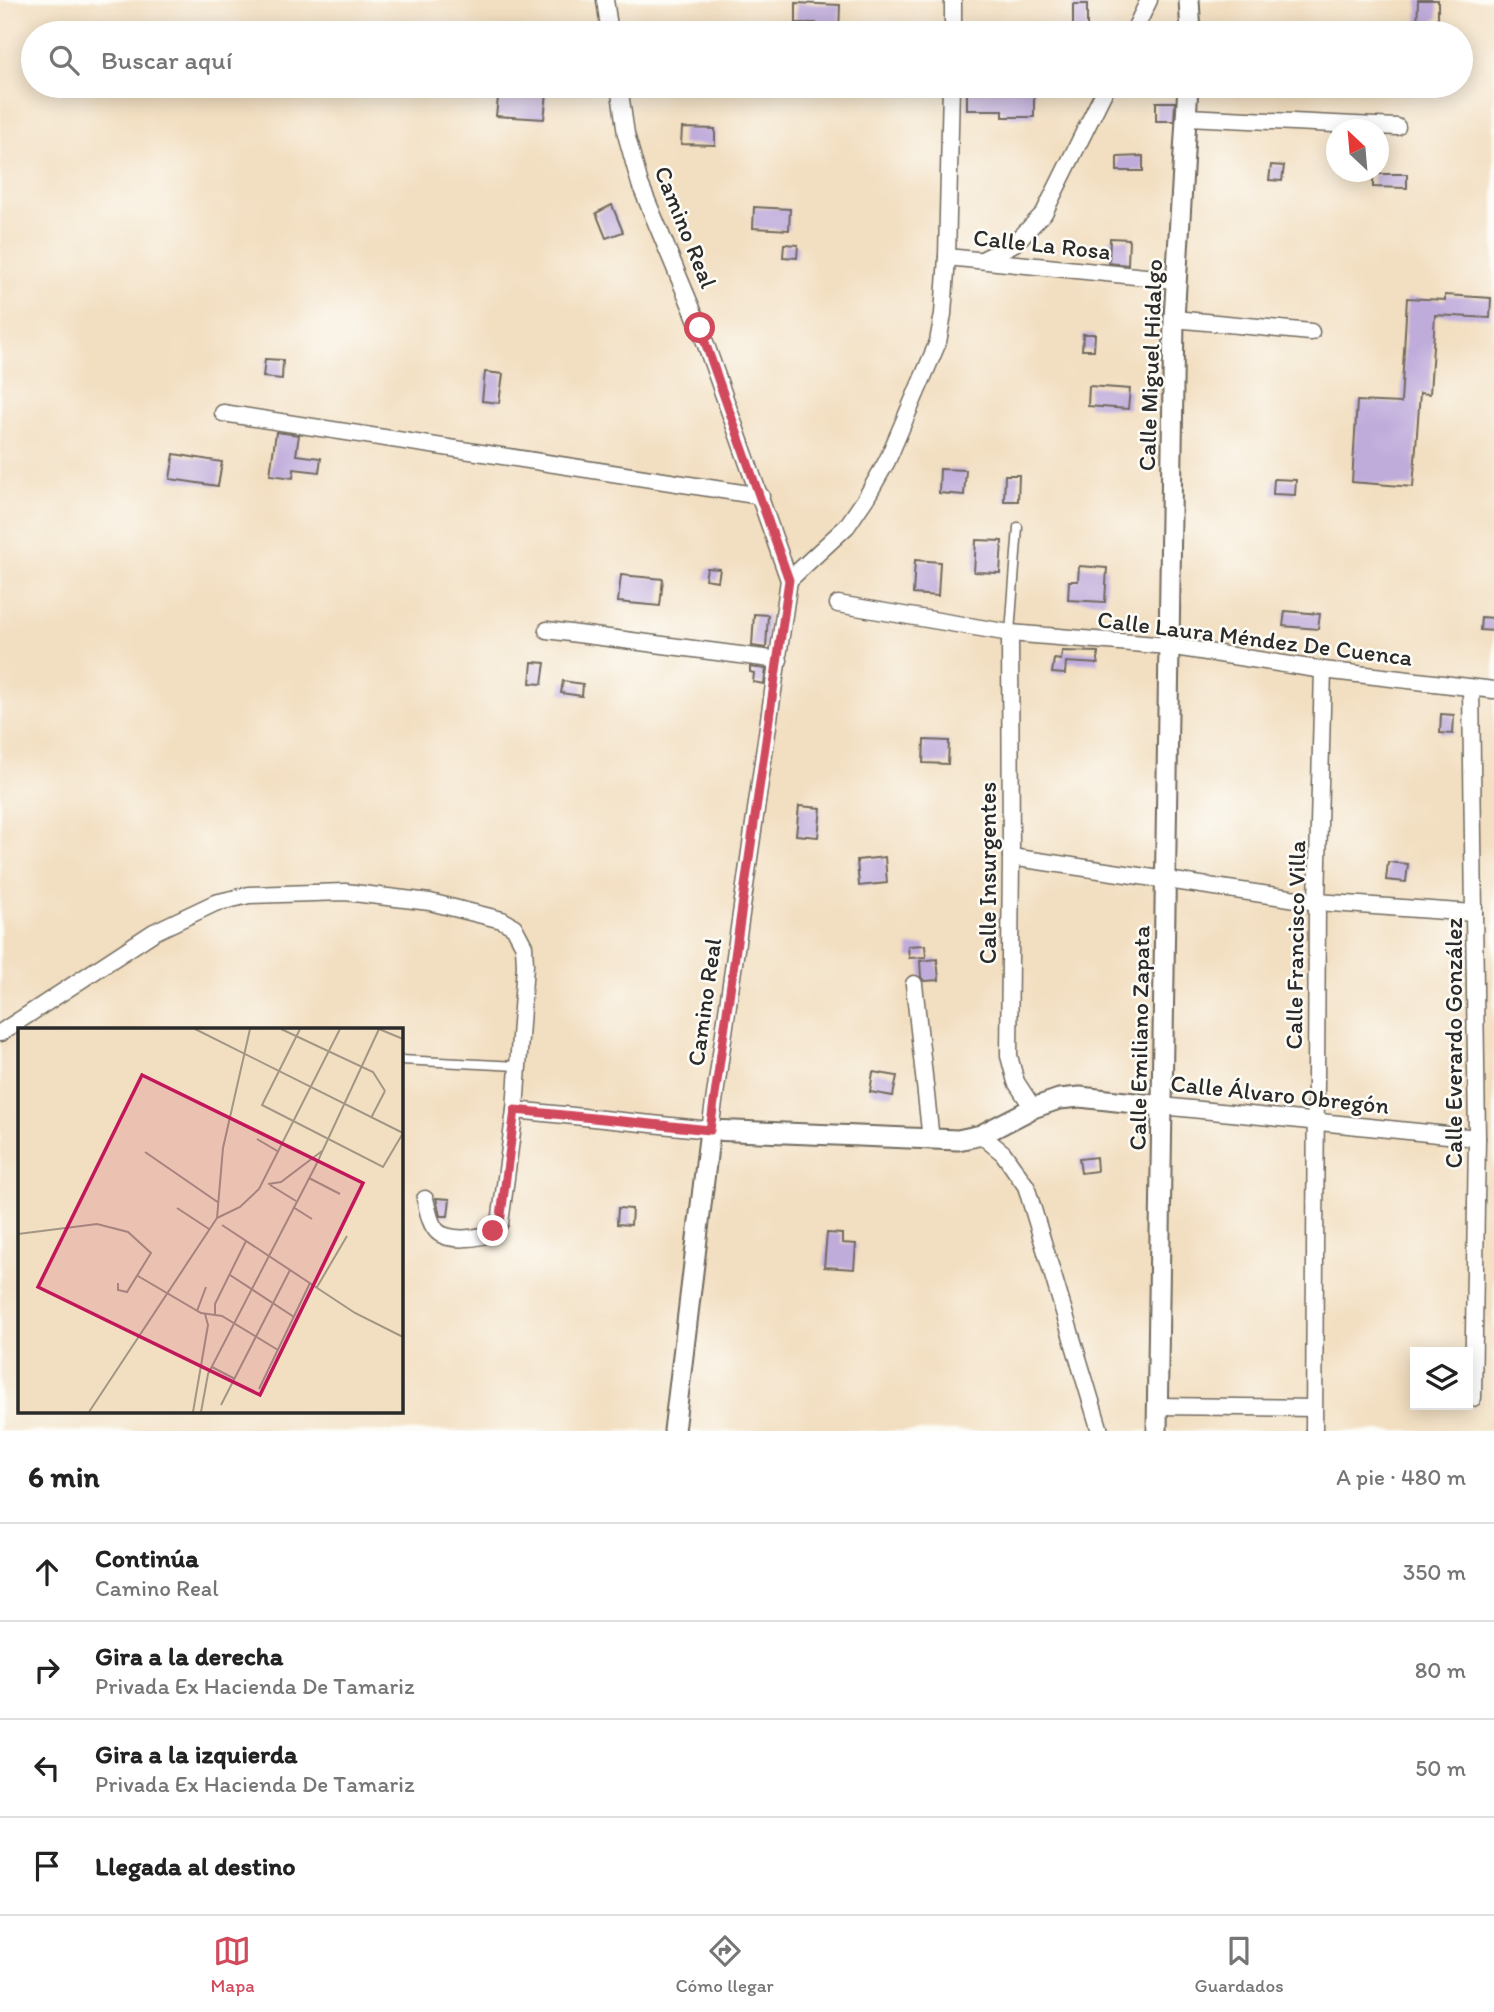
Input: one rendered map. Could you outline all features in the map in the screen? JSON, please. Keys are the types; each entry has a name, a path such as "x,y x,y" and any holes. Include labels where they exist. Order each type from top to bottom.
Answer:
{"street":[{"path":"605,0 608,21"},
{"path":"953,0 953,21"},
{"path":"1139,21 1149,0"},
{"path":"1189,0 1190,21"},
{"name":"Camino Real","path":"620,98 626,134 640,184 700,328 789,580 710,1130 674,1431"},
{"path":"789,580 847,526 887,461 938,342 947,257 951,98"},
{"path":"981,260 1015,243 1044,213 1101,98"},
{"name":"Calle Miguel Hidalgo","path":"1168,646 1175,280 1188,98"},
{"path":"1187,117 1397,127"},
{"name":"Calle La Rosa","path":"947,257 1175,280"},
{"path":"1174,319 1311,332"},
{"path":"223,413 761,496"},
{"name":"Calle Laura Méndez De Cuenca","path":"838,604 1010,632 1168,646 1323,670 1494,690"},
{"path":"547,630 779,660"},
{"name":"Calle Insurgentes","path":"1010,632 1009,1056 1016,1082 1034,1108"},
{"name":"Calle Emiliano Zapata","path":"1157,1431 1167,879 1168,646"},
{"name":"Calle Francisco Villa","path":"1314,1431 1317,902 1323,670"},
{"name":"Calle Everardo González","path":"1471,688 1477,1138 1473,1398"},
{"path":"1011,857 1317,902 1474,913"},
{"path":"0,1033 154,932 215,903 249,895 345,892 430,902 502,920 514,927 524,946 525,965 515,1110 500,1223 493,1231 478,1238 443,1237 436,1232 432,1224 425,1199"},
{"path":"914,984 932,1140"},
{"name":"Calle Álvaro Obregón","path":"710,1130 958,1140 981,1135 1034,1108 1059,1099 1080,1097 1316,1124 1477,1138"},
{"path":"515,1110 710,1130"},
{"path":"981,1135 1003,1153 1026,1186 1100,1431"},
{"path":"1158,1406 1314,1408"}],"lane":[{"path":"1010,632 1018,527"},
{"path":"402,1060 517,1066"}],"building":[{"path":"1418,0 1438,0 1438,19 1417,21"},
{"path":"796,3 840,5 839,21 796,21"},
{"path":"1073,4 1087,4 1087,21 1073,21"},
{"path":"498,98 546,98 544,119 496,116"},
{"path":"967,98 1034,98 1034,117 1003,117 1003,110 967,110"},
{"path":"1156,102 1175,102 1174,121 1156,121"},
{"path":"682,128 715,129 715,145 681,144"},
{"path":"1143,156 1143,171 1117,171 1117,157"},
{"path":"1271,165 1284,166 1282,181 1269,180"},
{"path":"1389,174 1407,174 1407,188 1373,187 1373,182 1389,182"},
{"path":"612,205 623,232 606,238 596,213"},
{"path":"754,207 790,209 789,230 753,228"},
{"path":"1110,238 1129,239 1128,265 1109,263"},
{"path":"784,244 798,245 797,258 783,257"},
{"path":"1445,295 1491,298 1490,318 1435,315 1430,394 1420,393 1413,487 1352,482 1357,401 1401,403 1407,298 1445,300"},
{"path":"1083,334 1095,334 1094,350 1082,350"},
{"path":"265,359 283,360 282,379 263,377"},
{"path":"485,372 503,374 499,403 482,401"},
{"path":"1089,386 1130,389 1128,409 1088,406"},
{"path":"276,432 299,435 296,455 321,458 319,472 294,469 293,478 270,475"},
{"path":"174,454 222,462 218,486 170,479"},
{"path":"940,469 966,470 964,495 939,493"},
{"path":"1005,475 1019,475 1018,501 1004,501"},
{"path":"1274,479 1296,480 1295,495 1273,494"},
{"path":"976,540 1002,541 1000,573 974,572"},
{"path":"915,560 940,562 938,596 913,594"},
{"path":"1079,566 1107,568 1105,602 1068,600 1069,581 1078,581"},
{"path":"707,568 720,569 718,581 705,579"},
{"path":"621,575 663,579 660,606 618,602"},
{"path":"1285,611 1320,614 1318,629 1283,626"},
{"path":"754,614 768,615 766,648 752,646"},
{"path":"1481,617 1494,618 1494,631 1480,630"},
{"path":"1062,651 1098,652 1098,664 1066,662 1065,674 1052,673 1054,659 1061,660"},
{"path":"532,662 545,663 542,684 530,683"},
{"path":"750,667 766,669 764,684 753,682 754,673 750,672"},
{"path":"563,681 583,684 582,696 561,693"},
{"path":"1441,714 1454,715 1453,734 1440,733"},
{"path":"924,740 949,741 948,764 923,763"},
{"path":"799,806 821,808 818,837 796,835"},
{"path":"885,857 887,883 859,886 857,860"},
{"path":"1388,862 1408,864 1406,882 1386,880"},
{"path":"925,945 926,957 909,958 908,946"},
{"path":"937,959 939,980 924,981 921,977 920,961"},
{"path":"873,1072 897,1076 893,1096 870,1092"},
{"path":"1096,1157 1097,1171 1081,1173 1079,1159"},
{"path":"436,1198 450,1199 448,1216 440,1216"},
{"path":"618,1208 632,1209 631,1225 617,1224"},
{"path":"827,1233 842,1234 842,1243 856,1244 854,1269 824,1267"}],"route":[{"path":"493,1231 500,1223 515,1110 710,1130 789,580 700,328"}]}
